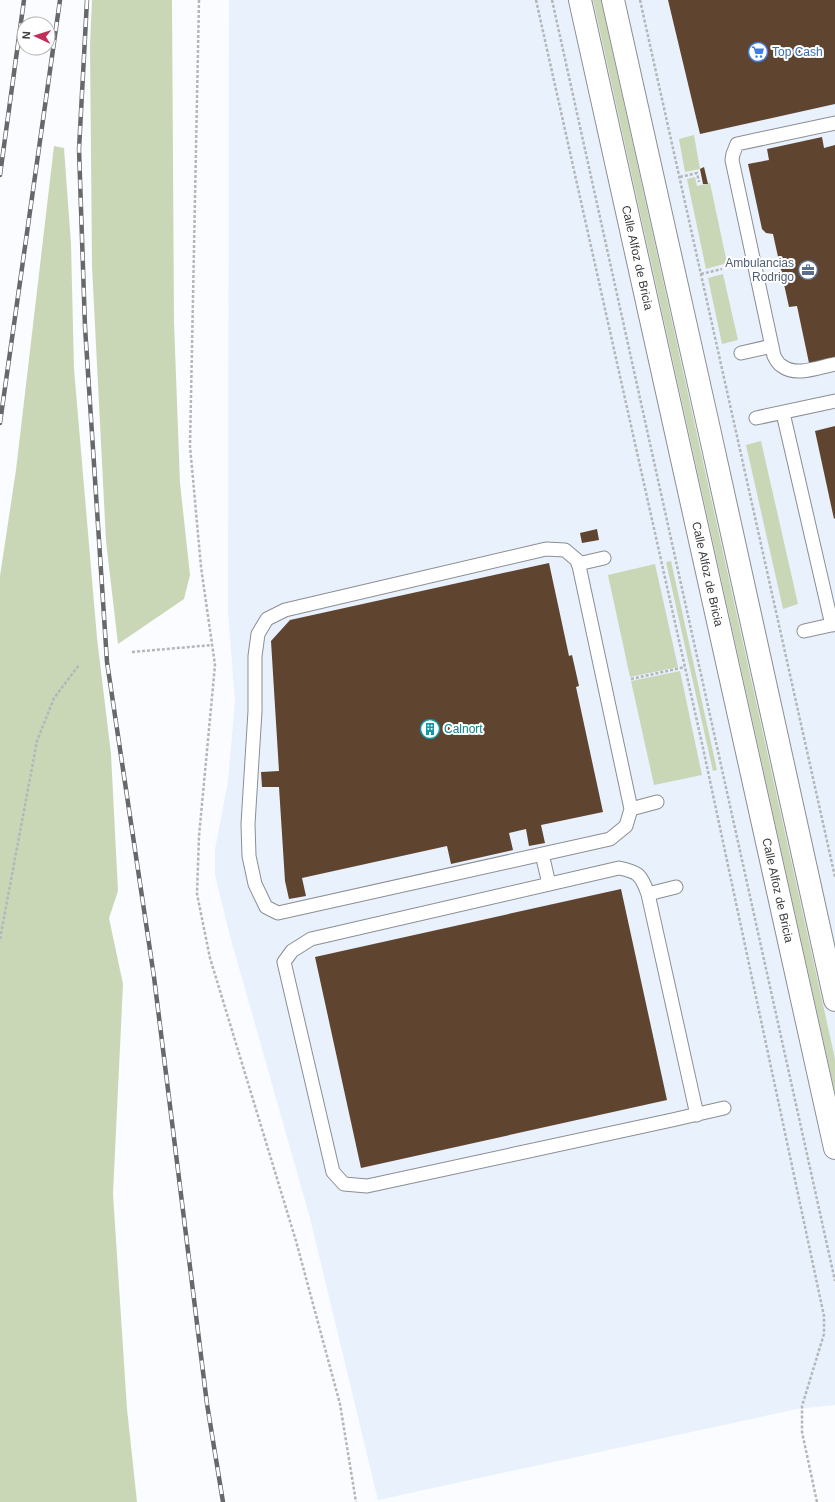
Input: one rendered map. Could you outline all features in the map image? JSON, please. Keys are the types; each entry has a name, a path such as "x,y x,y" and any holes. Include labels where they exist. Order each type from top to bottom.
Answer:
{"street":[{"name":"Calle Alfoz de Bricia","path":"580,0 835,1148"},
{"path":"613,0 835,1000"}],"lane":[{"path":"835,123 737,144 732,154 732,160 774,356 780,366 788,370 801,371 835,364"},
{"path":"741,353 772,346"},
{"path":"756,418 835,401"},
{"path":"783,413 833,624 804,631"},
{"path":"546,549 565,550 578,561 578,564 631,809 626,826 610,839 278,913 266,907 255,884 249,856 248,824 255,711 255,656 258,634 267,619 285,610 546,549"},
{"path":"578,564 604,558"},
{"path":"631,809 657,802"},
{"path":"542,854 549,884"},
{"path":"697,1114 648,894 644,883 636,872 619,868 311,939 292,951 284,962 332,1172 344,1184 367,1186 697,1114 724,1108"},
{"path":"648,894 676,887"}],"path":[{"path":"536,0 685,667 824,1316 824,1334 802,1406 802,1432 817,1502"},
{"path":"552,0 835,1280"},
{"path":"640,0 835,877"},
{"path":"680,177 697,173 699,182"},
{"path":"702,274 722,270"},
{"path":"132,652 212,645"},
{"path":"0,939 37,741 54,698 79,665"},
{"path":"631,679 685,667"}],"shaded area":[{"path":"229,0 835,0 835,1405 797,1409 378,1500 310,1218 230,936 215,875 215,849 228,782 235,701 228,612"}],"green space":[{"path":"92,0 172,0 174,322 180,483 190,575 184,599 118,644 106,541 92,266 90,45"},
{"path":"593,0 601,0 835,1059 835,1093"},
{"path":"694,135 700,169 685,172 679,139"},
{"path":"54,146 64,148 71,244 74,369 97,638 111,754 118,891 109,918 123,984 113,1194 127,1409 137,1502 0,1502 0,576 16,470"},
{"path":"695,177 697,186 710,183 727,263 706,269 687,179"},
{"path":"723,274 738,340 722,344 708,278"},
{"path":"761,441 798,604 783,609 746,445"},
{"path":"671,561 717,770 713,771 666,562"},
{"path":"655,564 678,667 630,677 608,575"},
{"path":"680,671 702,775 654,785 631,681"}],"building":[{"name":"Top Cash","path":"668,0 835,0 835,104 700,134"},
{"name":"Ambulancias Rodrigo","path":"822,137 824,148 835,145 835,358 809,363 797,306 789,307 773,234 766,233 762,229 748,164 769,160 767,149"},
{"path":"704,167 708,184 703,184 700,169"},
{"path":"835,426 835,518 834,519 815,431"},
{"path":"597,529 599,540 582,543 580,533"},
{"name":"Calnort","path":"549,563 569,656 572,655 579,686 576,687 603,812 541,825 545,843 529,846 526,829 509,833 513,850 451,864 447,846 302,878 306,896 289,899 285,881 279,787 262,787 261,772 279,771 271,641 290,620"},
{"path":"621,889 667,1100 361,1168 315,957"}],"railway":[{"path":"0,175 24,0"},
{"path":"0,423 60,0"},
{"path":"87,0 79,149 85,327 107,662 154,977 207,1404 223,1502"}],"place":[{"name":"Top Cash","path":"758,52"},
{"name":"Ambulancias Rodrigo","path":"808,270"},
{"name":"Calnort","path":"430,729"}]}
